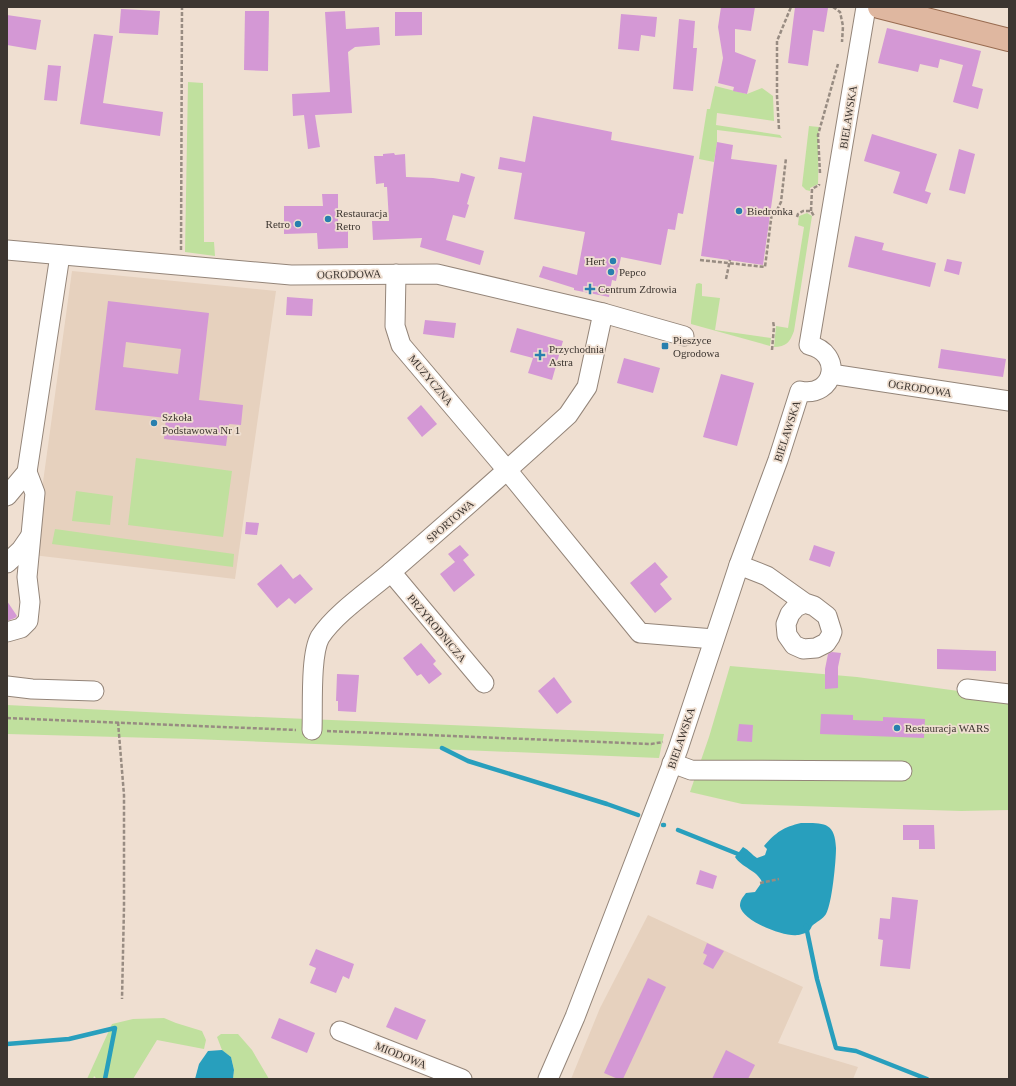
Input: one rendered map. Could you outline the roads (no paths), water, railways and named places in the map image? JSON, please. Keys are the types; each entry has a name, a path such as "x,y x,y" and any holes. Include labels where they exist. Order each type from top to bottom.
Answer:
{"main road":[{"path":"879,7 1009,40"}],"street":[{"name":"BIELAWSKA","path":"548,1079 575,1017 681,740 739,565 778,460 800,391 807,393 820,389 825,385 831,374 830,360 827,354 822,350 809,345 866,7"},
{"name":"OGRODOWA","path":"7,250 291,276 437,274 604,313 684,336"},
{"path":"7,632 21,628 28,621 30,602 27,577 35,493 27,472 60,255"},
{"name":"MUZYCZNA","path":"396,274 395,326 401,345 507,470 640,633 714,639"},
{"name":"SPORTOWA","path":"312,730 315,653 320,638 334,620 391,572 568,415 587,387 604,313"},
{"name":"OGRODOWA","path":"831,374 1009,400"},
{"path":"7,496 27,472"},
{"path":"7,564 21,550 30,536"},
{"path":"739,565 767,576 805,602"},
{"name":"PRZYRODNICZA","path":"391,572 484,683"},
{"path":"7,686 32,689 94,691"},
{"path":"967,689 1009,694"},
{"path":"672,763 691,770 902,771"},
{"name":"MIODOWA","path":"340,1031 462,1079"}],"water":[{"path":"801,823 822,824 831,829 835,839 835,862 832,892 826,914 812,926 809,931 800,935 791,935 764,927 742,912 740,906 743,897 746,893 755,892 762,882 757,875 741,864 735,857 743,847 757,858 765,855 767,849 764,846 772,837 785,828"},
{"path":"222,1050 231,1057 234,1070 233,1079 195,1079 199,1064 208,1051"}],"waterway":[{"path":"442,748 468,761 638,815"},
{"path":"678,830 743,856"},
{"path":"806,926 817,979 836,1048 856,1051 927,1079"},
{"path":"7,1044 69,1039 115,1028 105,1079"}],"place":[{"name":"Biedronka","path":"739,211"},
{"name":"Restauracja Retro","path":"328,219"},
{"name":"Retro","path":"298,224"},
{"name":"Hert","path":"613,261"},
{"name":"Pepco","path":"611,272"},
{"name":"Centrum Zdrowia","path":"590,289"},
{"name":"Pieszyce Ogrodowa","path":"665,346"},
{"name":"Przychodnia Astra","path":"540,355"},
{"name":"Szkoła Podstawowa Nr 1","path":"154,423"},
{"name":"Restauracja WARS","path":"897,728"}]}
